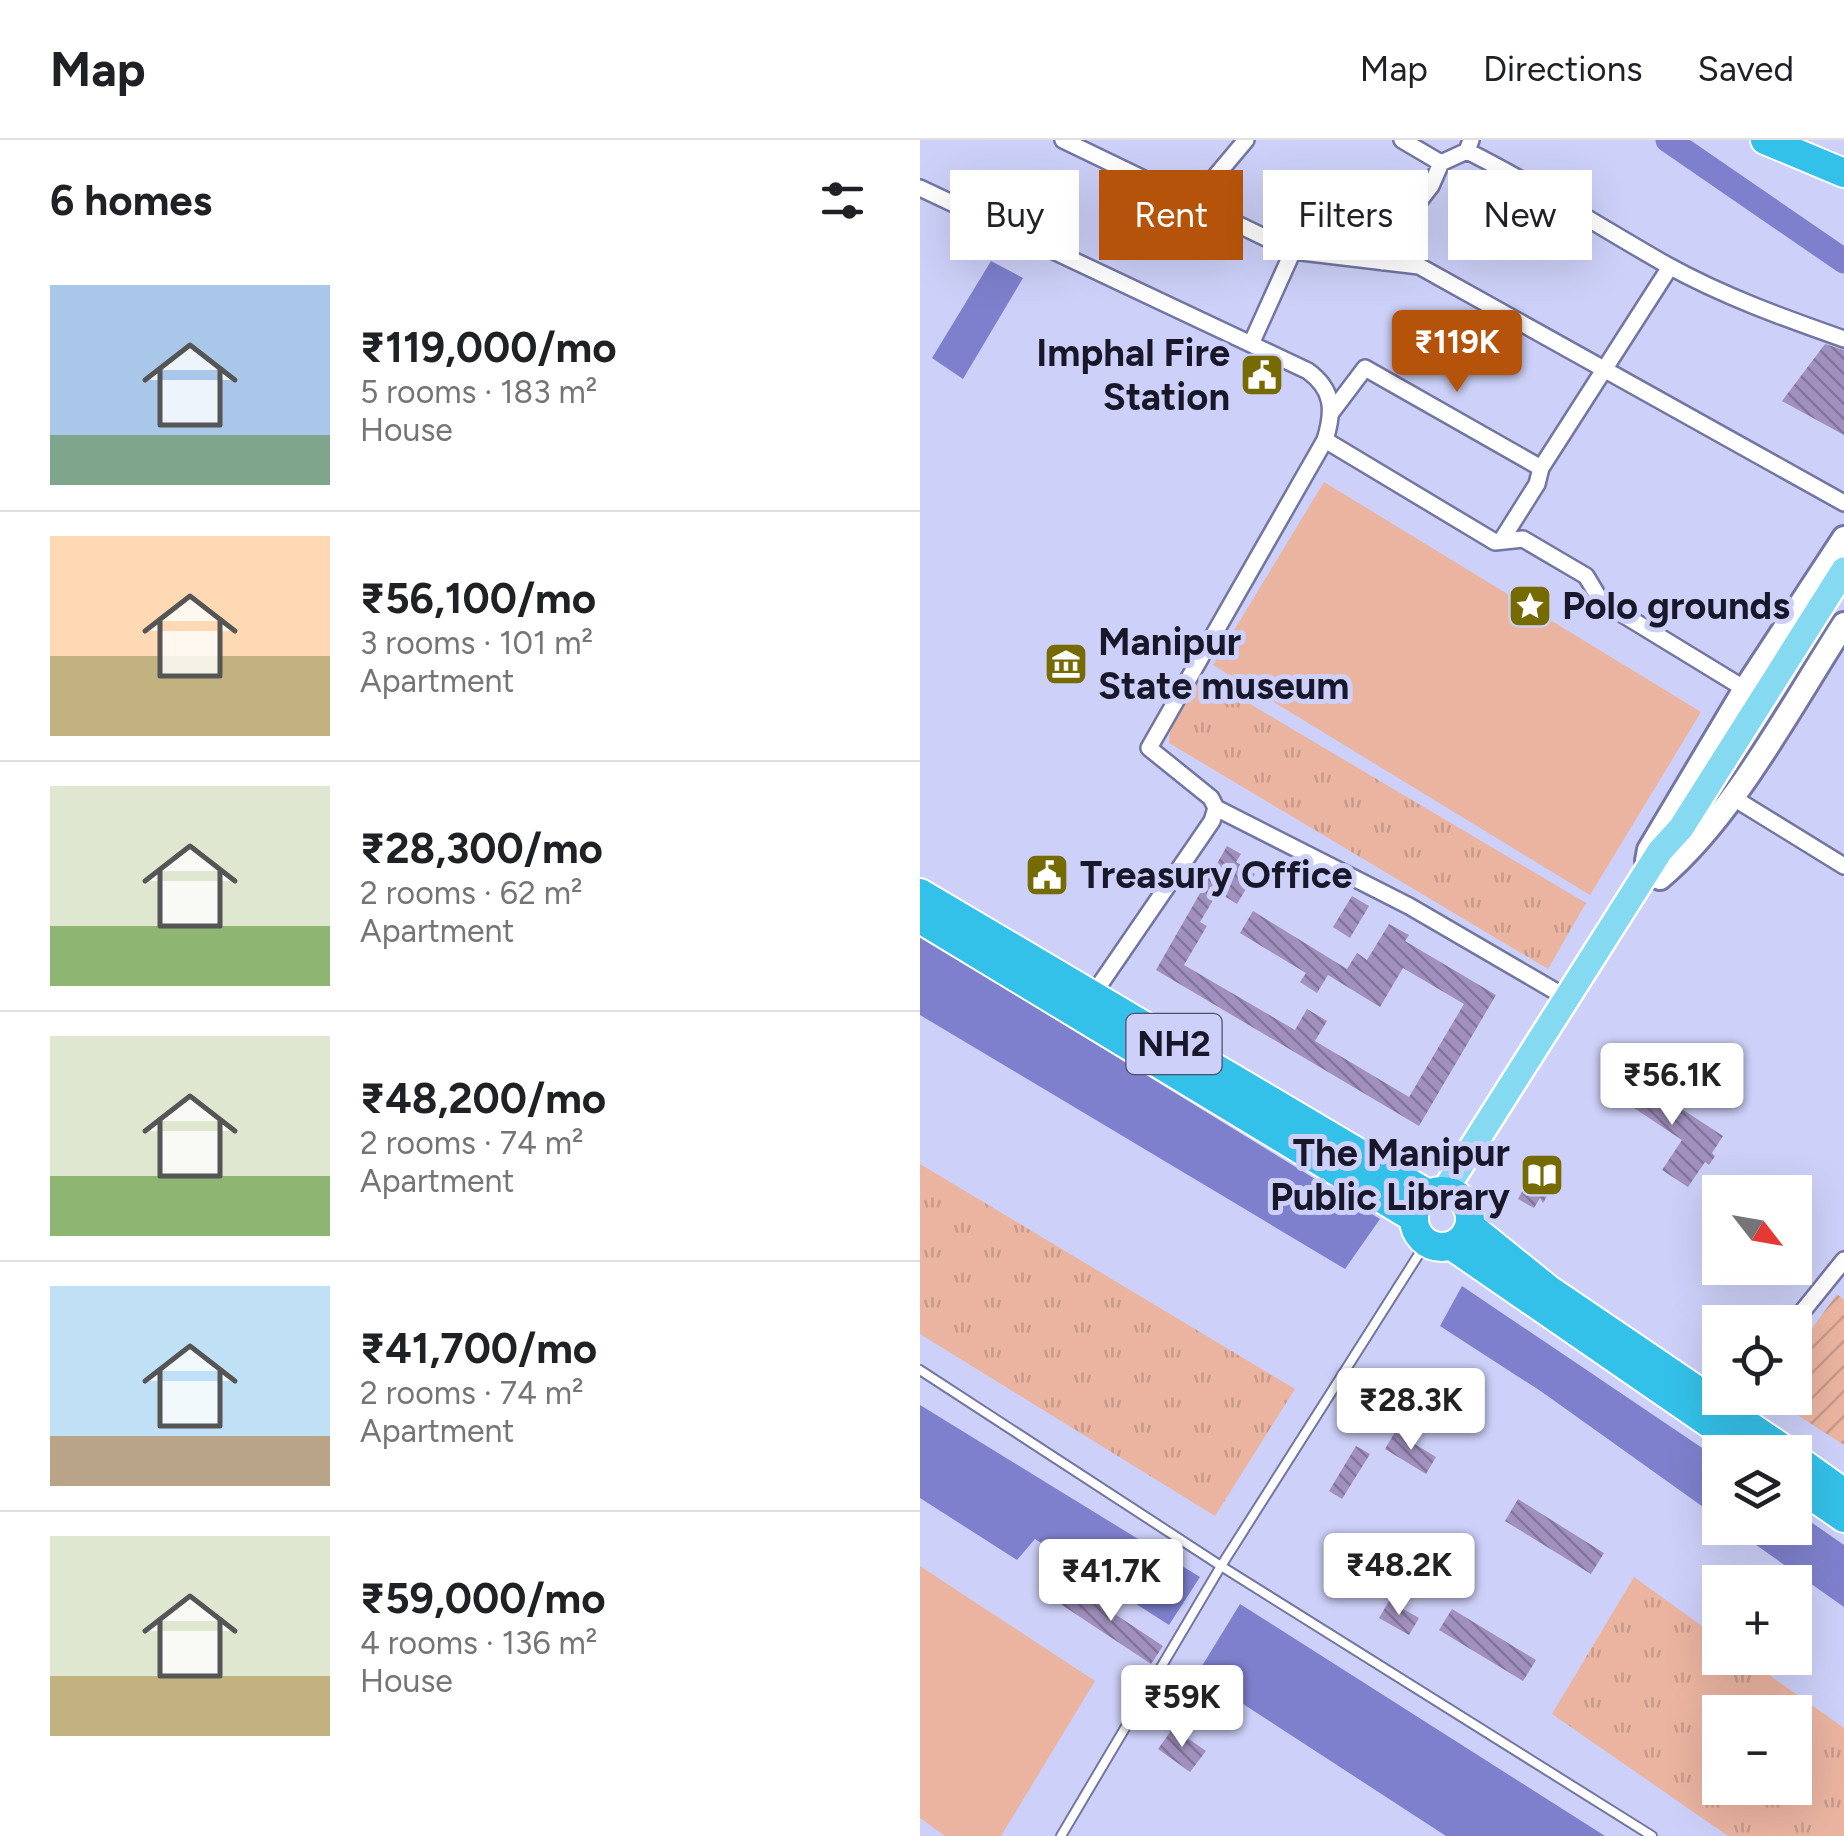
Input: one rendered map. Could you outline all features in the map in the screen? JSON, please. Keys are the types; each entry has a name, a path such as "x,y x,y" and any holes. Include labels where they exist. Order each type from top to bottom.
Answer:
{"highway":[{"path":"1765,140 1844,173"},
{"path":"1802,140 1844,157"},
{"name":"NH2","path":"920,893 1442,1216 1548,1289 1702,1385"},
{"name":"NH2","path":"920,919 1442,1216 1729,1435"},
{"name":"NH2","path":"1745,1415 1768,1435"},
{"path":"1812,1470 1844,1493"},
{"path":"1812,1496 1844,1518"}],"main road":[{"path":"1442,1216 1844,570"},
{"path":"1521,1086 1567,998 1652,876"}],"street":[{"path":"1064,140 1125,170"},
{"path":"1221,170 1246,140"},
{"path":"1402,140 1442,163"},
{"path":"1383,262 1395,232 1432,186 1442,163 1469,145 1670,267 1767,312 1844,340"},
{"path":"920,188 1320,380 1331,398 1324,440 1149,748 1211,798 1216,808 1409,906 1567,998"},
{"path":"1251,344 1289,260"},
{"path":"1367,260 1419,266 1844,502"},
{"path":"1501,540 1602,368 1670,267"},
{"path":"1331,413 1365,368 1541,468"},
{"path":"1324,440 1495,542 1524,539 1586,576 1601,601 1745,689"},
{"path":"1844,538 1745,689 1649,850 1652,876 1689,854 1732,797 1844,624"},
{"path":"1732,797 1844,866"},
{"path":"1092,996 1212,821 1216,808"},
{"path":"1808,1305 1844,1260"}],"lane":[{"path":"1061,1836 1220,1566 1442,1216"},
{"path":"920,1370 1220,1566 1652,1836"}],"green space":[{"path":"1324,482 1701,712 1590,895 1213,665"},
{"path":"1201,675 1586,903 1548,969 1169,743 1170,728"},
{"path":"920,1164 1295,1389 1215,1516 920,1334"},
{"path":"1837,1294 1844,1300 1844,1445 1797,1415 1812,1415 1812,1329"},
{"path":"920,1566 1095,1681 1001,1836 945,1836 920,1818"},
{"path":"1634,1577 1702,1626 1702,1675 1769,1675 1797,1695 1702,1695 1702,1805 1812,1805 1812,1705 1844,1728 1844,1836 1728,1836 1552,1714"}],"water":[{"path":"991,261 1023,278 963,379 932,358"},
{"path":"920,936 1380,1219 1345,1269 920,1015"},
{"path":"1462,1286 1702,1448 1702,1506 1542,1392 1440,1326"},
{"path":"920,1405 1200,1577 1169,1625 1035,1539 1017,1560 920,1498"},
{"path":"1812,1523 1844,1545 1844,1607 1812,1584 1812,1565 1784,1565 1756,1545 1812,1545"},
{"path":"1240,1604 1605,1836 1446,1836 1197,1674"}],"building":[{"path":"1825,344 1844,350 1844,435 1782,401"},
{"path":"1227,846 1241,854 1236,862 1255,874 1237,904 1218,892 1200,922 1207,926 1184,965 1295,1030 1307,1009 1327,1021 1315,1041 1409,1097 1464,1004 1403,968 1380,1007 1328,975 1317,993 1300,982 1306,973 1240,933 1253,911 1347,969 1357,953 1367,960 1389,924 1409,935 1405,941 1496,995 1419,1126 1156,970"},
{"path":"1352,896 1369,906 1350,938 1333,927"},
{"path":"1624,1071 1723,1136 1709,1165 1705,1162 1688,1187 1662,1170 1682,1140 1610,1092"},
{"name":"The Manipur Public Library","path":"1545,1159 1558,1167 1543,1203 1540,1198 1534,1208 1518,1199 1539,1160 1543,1163"},
{"path":"1395,1432 1436,1457 1426,1474 1385,1449"},
{"path":"1356,1446 1370,1454 1342,1499 1329,1491"},
{"path":"1518,1499 1604,1553 1591,1574 1505,1521"},
{"path":"1071,1585 1163,1646 1151,1664 1059,1603"},
{"path":"1389,1601 1419,1618 1409,1635 1379,1618"},
{"path":"1452,1609 1536,1660 1523,1681 1439,1630"},
{"path":"1173,1728 1206,1751 1190,1772 1158,1749"}],"waterway":[{"path":"1668,140 1844,261"}],"place":[{"name":"Imphal Fire Station","path":"1262,375"},
{"name":"Polo grounds","path":"1530,606"},
{"name":"Manipur State museum","path":"1066,664"},
{"name":"Treasury Office","path":"1047,875"},
{"name":"The Manipur Public Library","path":"1542,1175"}]}
